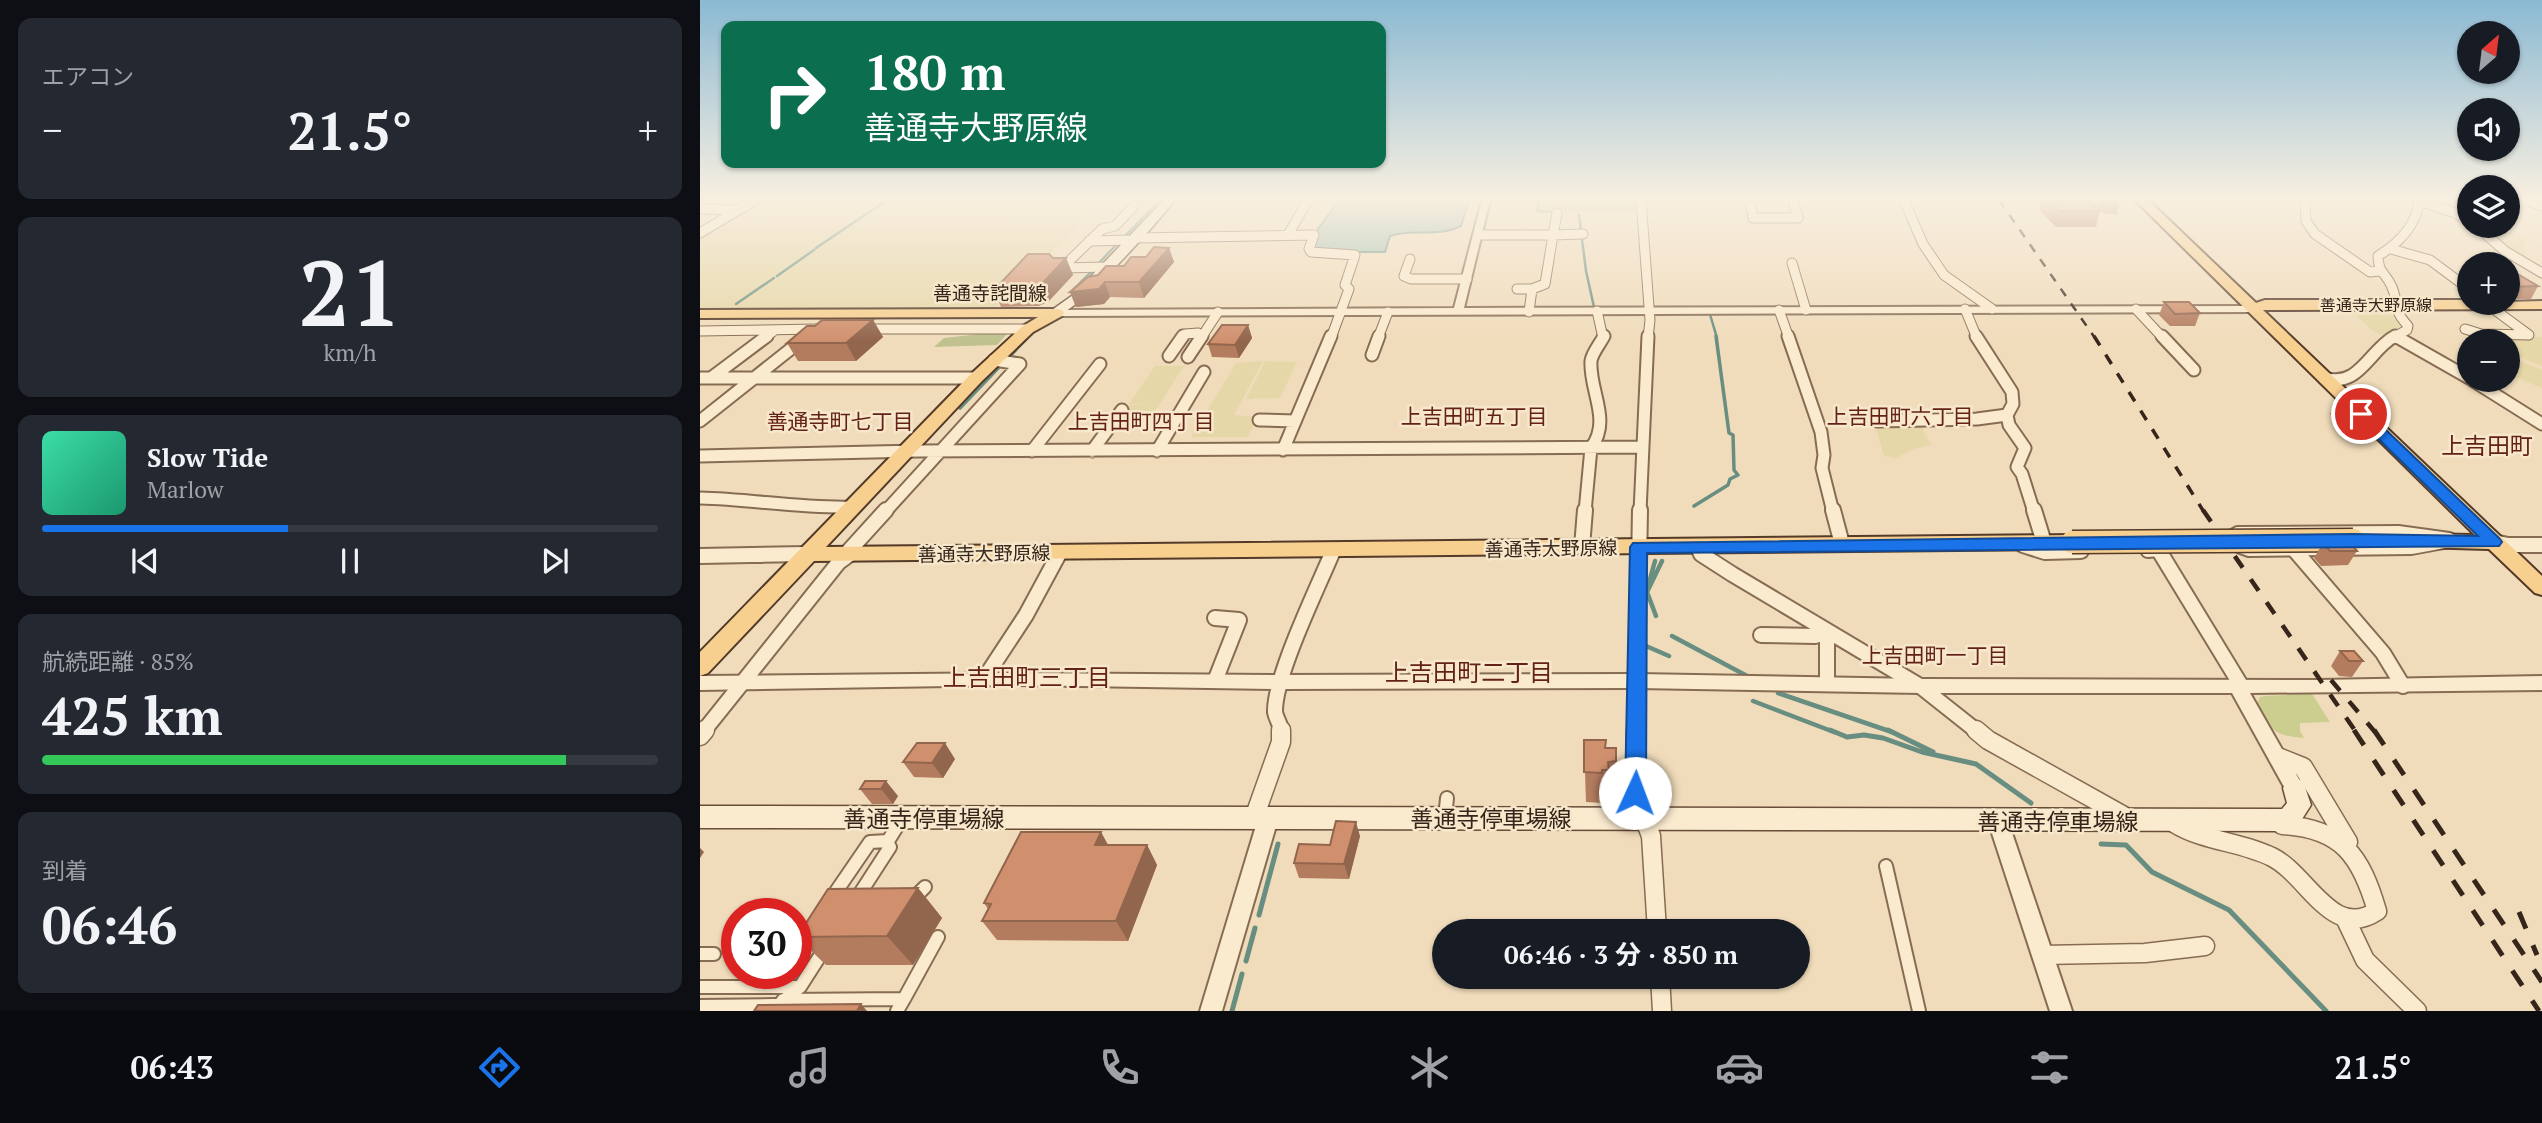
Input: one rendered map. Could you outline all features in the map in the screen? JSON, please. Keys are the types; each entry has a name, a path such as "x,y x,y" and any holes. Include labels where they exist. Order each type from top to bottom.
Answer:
{"main road":[{"path":"1057,313 1078,298 1098,267 1119,247"},
{"path":"2189,247 2542,588"},
{"name":"善通寺大野原線","path":"2253,309 2457,307"},
{"name":"善通寺大野原線","path":"2520,307 2542,307"},
{"name":"善通寺詫間線","path":"700,314 1057,313"},
{"name":"善通寺詫間線","path":"797,555 853,507 976,378 1028,329 1057,313"},
{"name":"善通寺大野原線","path":"797,555 2072,542 2494,542"},
{"path":"700,667 797,555"},
{"name":"善通寺停車場線","path":"700,817 2288,820 2298,805 2295,788"}],"street":[{"path":"1083,247 1062,268 1098,267"},
{"path":"1283,450 1341,312 1349,289 1345,285 1355,254 1311,252 1310,247"},
{"path":"1458,312 1475,247"},
{"path":"1517,289 1544,287 1551,247"},
{"path":"1645,247 1650,311 1645,357 1639,547 1635,793 1647,818 1651,836 1656,919"},
{"path":"1926,247 1950,281 1983,298 1992,309"},
{"path":"2334,247 2371,272 2379,271"},
{"path":"2501,247 2542,273"},
{"path":"2322,377 2337,382 2346,379 2363,368 2382,343 2407,330 2408,326 2397,314 2392,286 2379,271 2378,256 2390,249 2430,260 2457,280"},
{"path":"1410,259 1404,276 1411,279 1467,279"},
{"path":"1792,263 1806,310"},
{"path":"1529,312 1532,289"},
{"path":"1877,421 1978,419 2007,415 2013,408 2012,392 1978,340 1965,309"},
{"path":"2136,309 2194,370"},
{"path":"1057,313 2253,309"},
{"path":"1779,310 1821,432 1824,455 1822,468 1842,544"},
{"path":"1582,547 1591,448 1597,443 1601,418 1591,359 1604,342 1606,333 1597,311"},
{"path":"1169,356 1185,334 1197,335 1215,312"},
{"path":"1188,357 1215,312"},
{"path":"1372,355 1388,312"},
{"path":"700,421 835,313"},
{"path":"2502,315 2529,335 2520,335"},
{"path":"700,331 828,329"},
{"path":"855,329 1028,329"},
{"path":"700,387 706,379 775,330"},
{"path":"2397,337 2457,371"},
{"path":"700,736 839,562 1020,364 995,360"},
{"path":"1032,451 1100,364"},
{"path":"1157,451 1204,372"},
{"path":"706,379 976,378"},
{"path":"2492,392 2542,424"},
{"path":"1092,451 1122,410"},
{"path":"2007,415 2008,425 2025,448 2017,467 2022,474 2042,537"},
{"path":"1259,420 1296,421"},
{"path":"700,456 941,451 1643,447"},
{"path":"700,498 748,499 827,508 853,507"},
{"path":"2398,533 2449,540 2411,547 2249,549 2233,537 2238,534 2398,533"},
{"path":"2193,534 2202,536 2212,547 2045,552 2020,544 2042,537 2193,534"},
{"path":"2494,542 2508,545 2542,545"},
{"path":"1698,547 1706,558 1920,686 1988,740 2134,821"},
{"path":"2292,547 2383,653 2403,686"},
{"path":"2158,549 2295,788"},
{"path":"1211,1011 1282,742 1280,724 1275,714 1280,682 1333,551"},
{"path":"984,679 1026,615 1060,552"},
{"path":"700,556 797,555"},
{"path":"1214,618 1239,620 1214,681"},
{"path":"1761,635 1815,636 1827,632"},
{"path":"1827,632 1827,684"},
{"path":"700,683 984,679 1467,686 1638,681 1920,686 2239,687 2542,683"},
{"path":"2278,757 2303,767 2347,839 2351,852 2371,885 2377,911 2370,918 2346,920"},
{"path":"812,950 820,926 870,842 888,841 903,817"},
{"path":"2172,820 2186,831 2277,859 2294,872 2329,910 2346,920 2365,960 2417,1011"},
{"path":"2214,820 2214,833 2225,843"},
{"path":"2262,820 2275,825 2304,824 2326,831 2351,852"},
{"path":"1998,821 2061,1011"},
{"path":"878,901 852,906 890,847"},
{"path":"1886,866 1919,1011"},
{"path":"901,900 912,900 925,887"},
{"path":"812,934 820,926"},
{"path":"700,1006 900,1005 938,937"},
{"path":"2043,955 2132,955 2205,946"},
{"path":"700,986 721,986"},
{"path":"776,1005 797,989"},
{"path":"1661,989 1662,1011"}],"shaded area":[{"path":"700,247 1057,247 994,309 700,310"},
{"path":"2507,247 2524,247 2526,255 2521,258 2520,252 2513,252"},
{"path":"2356,315 2393,315 2405,328 2388,337 2373,331"},
{"path":"2520,337 2542,337 2542,366 2520,357"},
{"path":"1263,361 1234,415 1258,417 1248,437 1191,437 1236,363"},
{"path":"1265,361 1297,362 1280,398 1246,399"},
{"path":"2520,361 2542,370 2542,388 2520,379"},
{"path":"1155,366 1184,366 1148,422 1117,422 1129,405 1153,405 1129,404"},
{"path":"1919,421 1931,445 1913,449 1896,458 1884,456 1874,422"}],"green space":[{"path":"1007,334 997,345 934,347 944,338"},
{"path":"2312,694 2330,722 2300,723 2304,738 2274,730 2265,720 2257,703 2260,697 2265,696"}],"water":[{"path":"1387,247 1385,252 1320,252 1310,249"}],"building":[{"path":"1154,247 1169,248 1139,282 1105,282 1099,289 1070,292 1088,277 1098,275 1106,266 1124,266 1131,257 1146,257"},
{"path":"1028,254 1049,254 1053,258 1066,258 1041,285 1031,290 994,290"},
{"path":"2520,275 2538,286 2520,287"},
{"path":"2164,302 2189,302 2200,313 2175,314"},
{"path":"822,320 873,320 846,343 787,343 807,326 815,326"},
{"path":"1222,325 1248,325 1235,345 1208,344"},
{"path":"2335,405 2350,405 2361,416 2346,416"},
{"path":"2323,543 2350,543 2357,551 2330,551"},
{"path":"2340,651 2354,651 2363,661 2349,661"},
{"path":"1584,740 1606,740 1605,748 1616,748 1616,761 1608,762 1609,770 1602,770 1602,773 1584,772"},
{"path":"917,743 945,743 932,763 903,762"},
{"path":"865,781 886,781 881,789 860,789"},
{"path":"1336,821 1356,822 1344,864 1294,863 1299,844 1330,845"},
{"path":"1021,832 1101,832 1095,845 1147,845 1116,921 982,921 991,904 984,903"},
{"path":"918,888 887,936 812,937 812,914 828,889"},
{"path":"861,1004 857,1011 754,1011 758,1005"}],"waterway":[{"path":"1097,265 1114,247"},
{"path":"1583,247 1594,307"},
{"path":"777,276 814,250"},
{"path":"1074,289 1092,271"},
{"path":"736,304 774,278"},
{"path":"1709,311 1717,338"},
{"path":"1694,506 1728,485 1730,479 1738,475 1734,470 1733,435 1729,433 1716,336"},
{"path":"1008,358 1025,340"},
{"path":"960,408 1002,364"},
{"path":"1647,590 1655,561"},
{"path":"1656,616 1647,592 1662,561"},
{"path":"1672,636 1749,677"},
{"path":"1646,646 1669,656"},
{"path":"1778,693 1892,732"},
{"path":"1753,701 1834,732"},
{"path":"1830,730 1847,737 1864,735 1883,738 1922,752 1976,764 2031,803"},
{"path":"1888,730 1933,752"},
{"path":"1259,915 1278,844"},
{"path":"2101,844 2126,845 2152,872 2229,910 2326,1011"},
{"path":"1246,961 1255,928"},
{"path":"1232,1011 1242,974"}],"railway":[{"path":"2032,247 2095,338"},
{"path":"2094,336 2204,512"},
{"path":"2203,510 2356,732"},
{"path":"2331,680 2375,732"},
{"path":"2354,730 2539,1011"},
{"path":"2374,730 2542,982"},
{"path":"2519,912 2537,955"}],"district":[{"name":"上吉田町五丁目","path":"1474,416"},
{"name":"上吉田町六丁目","path":"1900,416"},
{"name":"善通寺町七丁目","path":"840,421"},
{"name":"上吉田町四丁目","path":"1141,421"},
{"name":"上吉田町","path":"2487,445"},
{"name":"上吉田町一丁目","path":"1935,655"},
{"name":"上吉田町二丁目","path":"1469,672"},
{"name":"上吉田町三丁目","path":"1027,677"}],"route":[{"path":"1635,793 1639,547 2353,540 2494,542 2361,414"}]}
